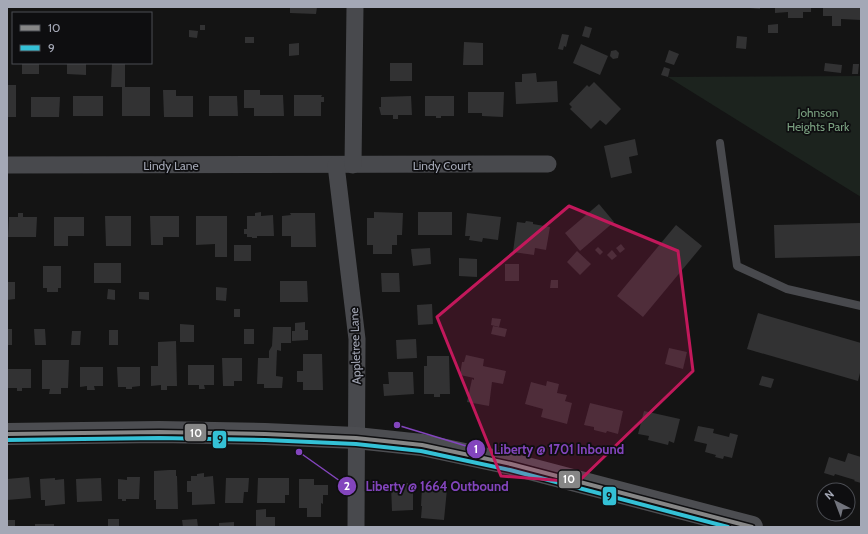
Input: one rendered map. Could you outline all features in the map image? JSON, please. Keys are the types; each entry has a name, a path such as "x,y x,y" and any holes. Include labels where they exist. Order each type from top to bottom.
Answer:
{"main road":[{"path":"7,434 159,432 265,434 356,438 422,445 476,456 752,527"}],"street":[{"path":"353,165 355,7"},
{"name":"Lindy Court","path":"336,165 548,164"},
{"name":"Lindy Lane","path":"7,165 336,165"},
{"name":"Appletree Lane","path":"336,165 357,339 356,527"}],"lane":[{"path":"720,143 737,266 786,289 861,306"}],"highlighted area":[{"path":"569,206 678,251 693,371 578,482 501,476 437,317"}],"green space":[{"name":"Johnson Heights Park","path":"861,76 861,197 668,77"}],"building":[{"path":"290,7 317,7 316,14 290,13"},
{"path":"760,7 760,9 749,8"},
{"path":"775,7 811,7 811,12 803,12 803,18 788,18 788,12 775,13"},
{"path":"823,7 861,7 861,20 841,19 841,26 832,26 832,16 823,16"},
{"path":"778,24 778,33 768,33 768,25"},
{"path":"200,25 205,25 205,30 200,30"},
{"path":"585,26 592,28 589,38 582,36"},
{"path":"189,30 198,31 197,38 189,37"},
{"path":"562,34 569,35 566,47 564,46 563,50 558,49"},
{"path":"737,36 747,37 746,49 736,48"},
{"path":"245,37 254,37 254,43 245,43"},
{"path":"464,42 483,43 483,65 463,65"},
{"path":"299,43 299,55 289,56 289,44"},
{"path":"581,44 608,56 600,75 573,63"},
{"path":"616,50 619,53 618,58 613,59 610,56 611,51"},
{"path":"669,50 679,54 674,65 665,62"},
{"path":"390,63 412,63 412,81 390,81"},
{"path":"825,63 842,65 841,73 824,71"},
{"path":"22,64 39,64 39,74 22,74"},
{"path":"67,64 86,64 86,75 67,74"},
{"path":"112,64 125,64 125,87 150,87 150,116 122,116 122,87 111,87"},
{"path":"853,64 859,64 858,74 852,74"},
{"path":"664,67 670,69 668,77 661,75"},
{"path":"536,73 537,82 557,81 558,102 516,104 515,82 522,82 522,74"},
{"path":"594,82 621,109 606,125 600,120 591,129 570,109 572,107 569,104 587,85 589,87"},
{"path":"7,85 16,85 16,117 7,117"},
{"path":"163,90 176,90 176,96 193,96 193,117 164,117"},
{"path":"244,90 260,90 260,95 283,95 284,116 254,116 254,108 244,108"},
{"path":"468,92 504,92 503,117 482,116 482,113 468,113"},
{"path":"294,95 322,95 321,97 324,97 324,102 321,102 321,116 294,116"},
{"path":"73,96 103,96 103,116 73,116"},
{"path":"209,96 237,96 238,116 209,116"},
{"path":"411,96 412,115 398,115 398,119 393,119 393,115 381,115 379,107 381,107 381,97"},
{"path":"425,96 454,96 454,116 441,116 441,118 436,118 436,116 425,116"},
{"path":"31,97 60,97 59,117 31,117"},
{"path":"635,139 638,155 629,157 632,173 611,178 604,146"},
{"path":"599,204 614,222 580,251 565,233"},
{"path":"261,212 261,216 273,215 274,236 257,236 257,238 247,237 247,234 244,234 244,229 247,229 247,216 255,216 255,213"},
{"path":"374,212 403,213 402,235 397,235 397,245 392,245 392,254 373,254 373,245 367,245 367,218 374,218"},
{"path":"418,212 452,212 452,235 418,235"},
{"path":"18,213 23,213 23,217 37,217 36,237 8,237 9,217 18,217"},
{"path":"290,213 315,213 316,247 291,247 291,236 282,236 282,216 291,215"},
{"path":"467,213 501,217 498,240 483,238 482,242 469,240 470,236 465,236"},
{"path":"105,216 131,216 131,246 106,246"},
{"path":"150,216 179,216 179,237 163,237 163,245 151,245"},
{"path":"196,216 227,216 227,257 215,257 215,244 196,245"},
{"path":"54,217 84,217 84,236 68,236 68,246 54,246"},
{"path":"526,221 533,222 533,224 550,227 546,250 535,248 534,255 513,252 517,222 525,223"},
{"path":"861,223 861,256 775,258 774,225"},
{"path":"676,225 702,246 643,317 617,296"},
{"path":"621,244 625,249 620,253 616,248"},
{"path":"234,245 251,245 251,261 234,261"},
{"path":"598,247 603,252 600,255 595,250"},
{"path":"430,248 431,264 413,266 411,249"},
{"path":"612,250 617,256 612,260 607,255"},
{"path":"577,251 591,264 580,275 567,262"},
{"path":"459,258 477,259 477,277 459,276"},
{"path":"94,263 121,263 121,283 94,283"},
{"path":"505,264 519,264 519,281 505,281"},
{"path":"43,266 61,266 61,288 58,288 58,292 47,292 47,288 43,288"},
{"path":"381,273 399,273 400,292 382,292"},
{"path":"551,280 558,280 558,288 550,288"},
{"path":"280,281 307,281 308,302 280,302"},
{"path":"7,282 15,282 15,299 7,300"},
{"path":"216,287 227,288 226,301 216,300"},
{"path":"108,289 115,290 115,300 107,299"},
{"path":"139,292 149,292 149,300 139,299"},
{"path":"432,304 433,324 418,325 417,305"},
{"path":"234,309 240,309 240,317 234,317"},
{"path":"758,313 861,343 861,369 858,381 747,349"},
{"path":"492,318 501,319 499,327 491,325"},
{"path":"305,322 305,330 308,330 308,340 292,341 292,331 295,331 295,323"},
{"path":"180,324 194,325 194,342 180,342"},
{"path":"493,326 507,329 505,337 491,334"},
{"path":"273,327 291,327 291,343 281,343 281,351 277,350 276,376 283,377 282,388 264,388 264,384 257,384 258,358 269,358 269,351 272,346"},
{"path":"7,329 12,329 12,345 7,345"},
{"path":"34,329 45,329 46,345 35,345"},
{"path":"244,329 254,329 254,344 244,344"},
{"path":"109,330 118,330 118,345 109,345"},
{"path":"72,331 81,331 80,345 71,345"},
{"path":"416,339 417,358 397,359 396,340"},
{"path":"176,341 177,386 167,386 167,390 161,390 161,385 151,386 151,366 158,366 158,342"},
{"path":"669,348 687,352 683,369 665,364"},
{"path":"303,354 322,354 323,390 303,390 303,382 297,382 297,371 303,371"},
{"path":"466,355 484,359 483,366 506,371 503,384 492,382 489,406 467,402 472,379 474,380 474,378 460,375 462,362 464,362"},
{"path":"427,356 449,356 450,394 440,394 440,397 434,397 434,394 424,394 424,366 427,366"},
{"path":"222,358 242,358 242,381 234,381 234,386 223,386"},
{"path":"42,360 69,360 68,388 61,388 61,394 49,394 50,389 42,389"},
{"path":"188,365 214,365 214,385 204,385 205,389 199,389 199,385 188,385"},
{"path":"80,367 103,367 103,386 94,386 95,390 87,390 87,386 80,387"},
{"path":"117,367 140,367 140,386 132,387 132,389 118,387"},
{"path":"7,369 31,369 31,388 22,388 22,391 17,391 17,388 7,388"},
{"path":"388,372 413,372 414,394 384,396 383,384 389,384"},
{"path":"762,376 774,379 771,388 759,385"},
{"path":"547,381 559,384 557,393 567,395 565,401 572,403 567,424 541,417 543,409 525,404 531,382 546,386"},
{"path":"590,403 623,411 618,434 594,430 594,427 584,425"},
{"path":"644,411 680,419 674,443 669,441 668,445 648,440 649,436 638,434"},
{"path":"698,426 714,429 713,433 729,437 730,433 738,435 732,458 724,456 723,459 705,452 707,444 694,441"},
{"path":"848,453 861,457 861,483 835,474 834,476 824,473 829,457 845,462"},
{"path":"176,470 178,509 156,509 156,500 154,500 154,471"},
{"path":"204,473 204,477 213,476 215,504 192,505 192,492 187,492 187,481 191,481 191,476 197,476 197,474"},
{"path":"29,477 31,498 7,500 7,479"},
{"path":"127,477 140,477 139,499 126,499 126,501 122,501 122,499 118,499 118,479 127,480"},
{"path":"55,478 55,480 64,479 65,504 45,506 45,500 41,500 40,479"},
{"path":"101,478 102,501 77,502 76,479"},
{"path":"226,478 249,478 248,492 244,492 243,503 225,503"},
{"path":"258,478 289,478 289,495 285,495 285,503 257,503"},
{"path":"299,479 314,479 314,485 328,485 328,495 323,495 323,504 321,503 321,517 307,517 307,508 299,508"},
{"path":"399,483 408,483 408,486 413,486 413,510 392,511 391,485 399,485"},
{"path":"432,483 440,484 440,488 447,489 444,520 421,518 422,487 431,488"},
{"path":"266,509 266,517 275,517 275,527 256,527 256,510"},
{"path":"108,519 119,519 119,527 108,527"},
{"path":"197,519 198,527 183,527 182,520"},
{"path":"7,520 15,520 15,527 7,527"},
{"path":"234,522 234,527 219,527 219,523"},
{"path":"35,524 54,524 54,527 35,527"}],"transit line":[{"name":"10","path":"7,434 159,432 265,434 356,438 422,445 511,464 752,527"},
{"name":"9","path":"7,440 159,438 265,440 356,444 421,451 510,470 728,527"}],"place":[{"name":"Liberty @ 1701 Inbound","path":"397,425"},
{"name":"Liberty @ 1664 Outbound","path":"299,452"}]}
